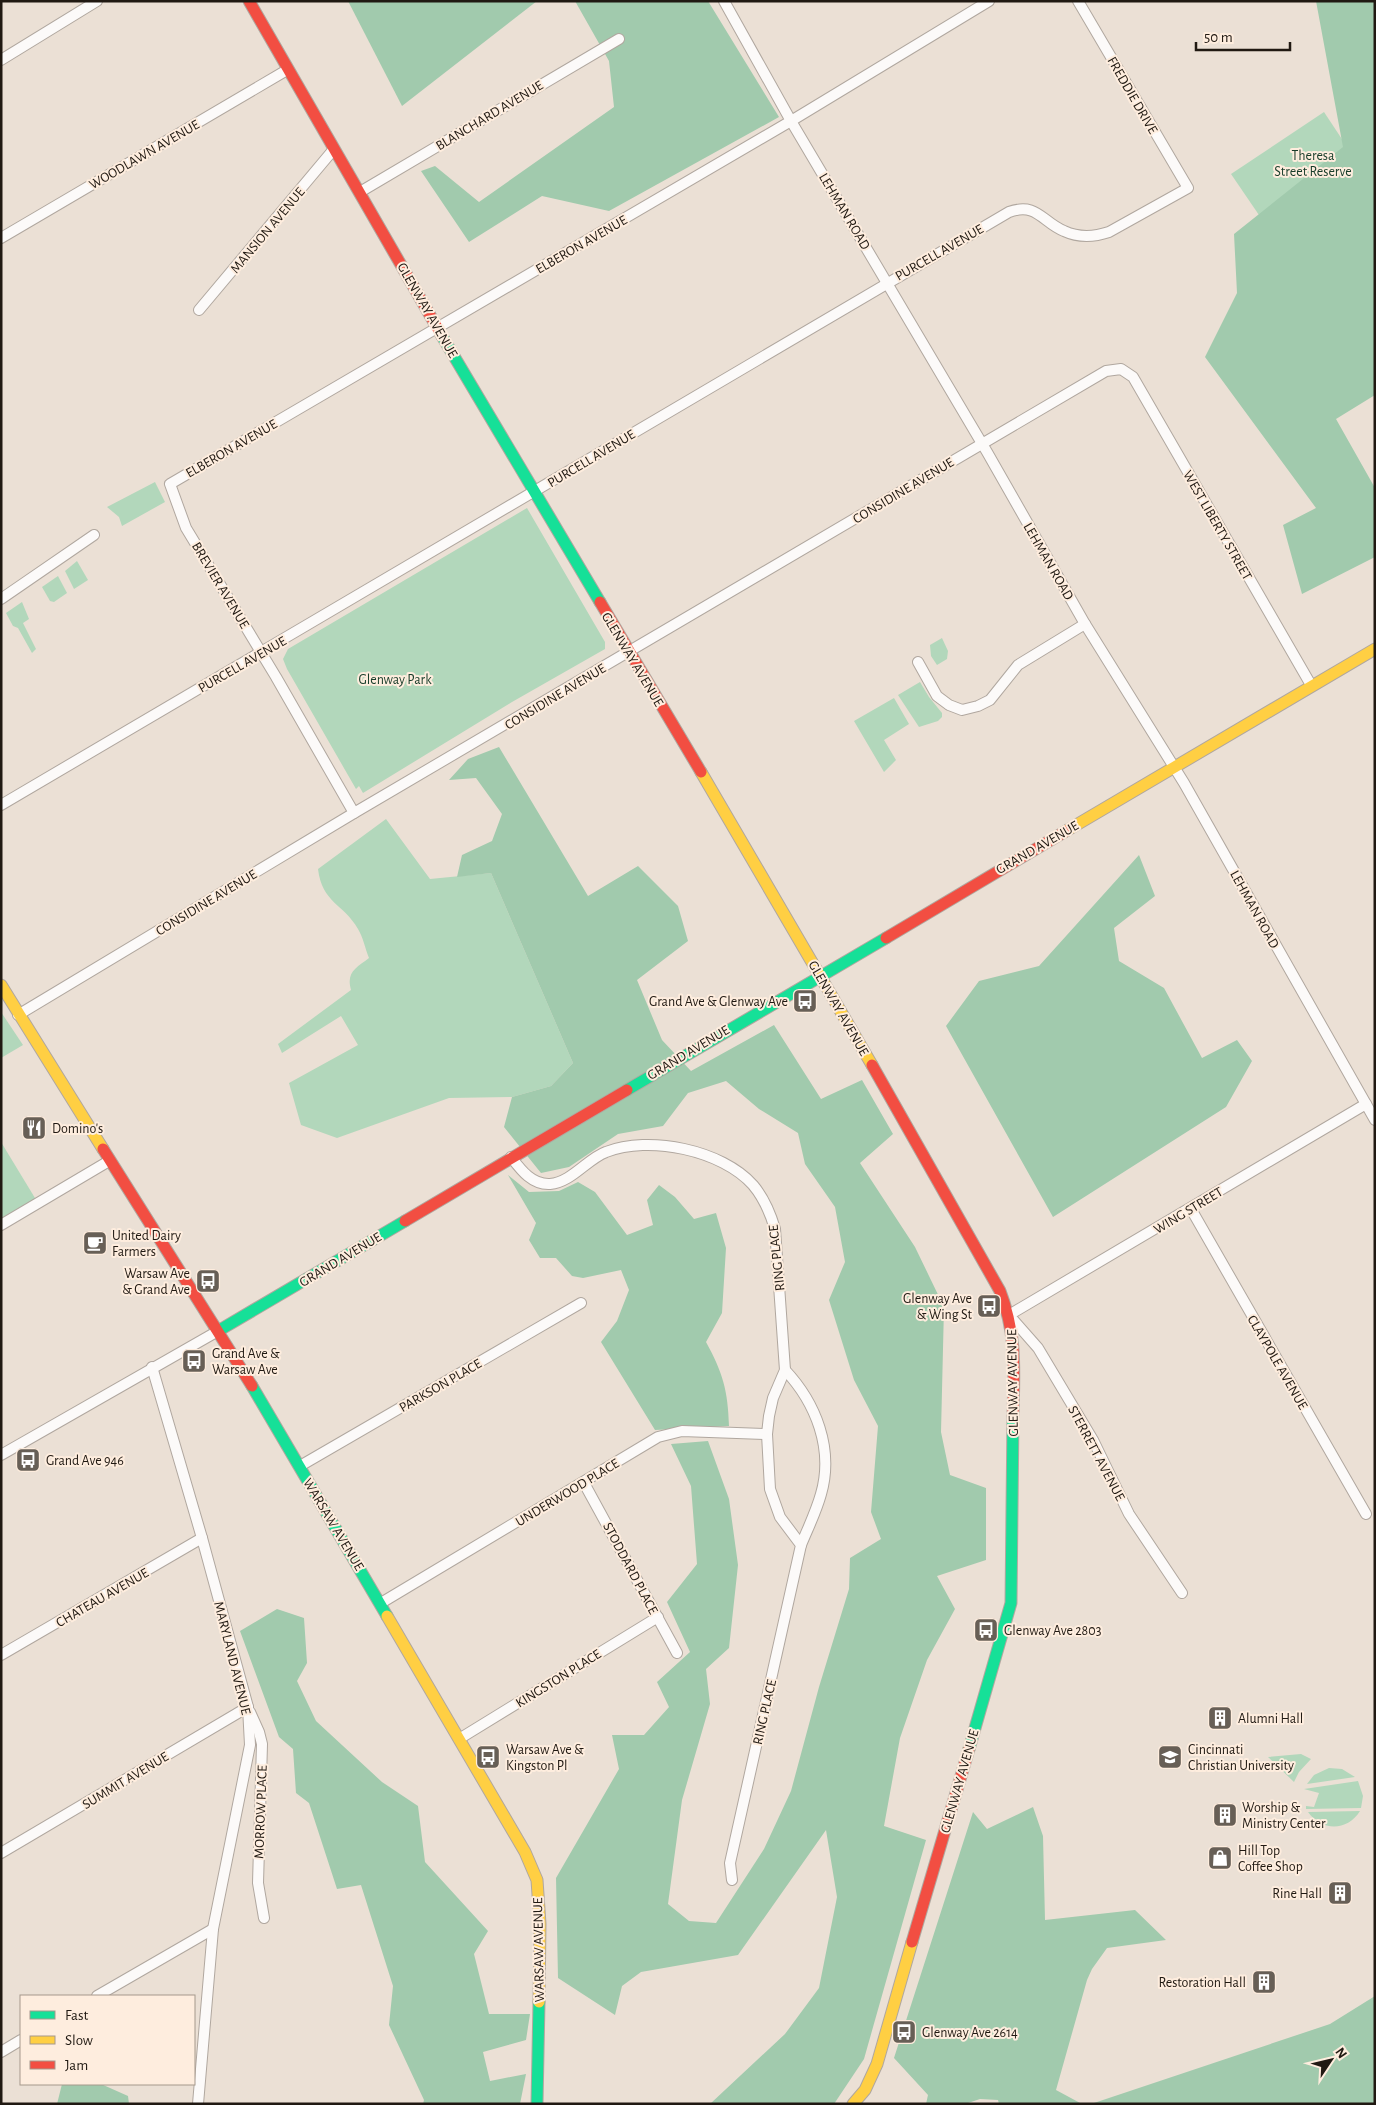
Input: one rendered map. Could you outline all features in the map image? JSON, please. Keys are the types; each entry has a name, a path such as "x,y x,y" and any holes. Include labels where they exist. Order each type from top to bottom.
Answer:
{"main road":[{"name":"GLENWAY AVENUE","path":"249,1 287,70 536,491 628,652 820,974 1000,1291 1010,1315 1014,1334 1011,1603 877,2064 865,2090 853,2104"},
{"name":"GRAND AVENUE","path":"218,1331 820,974 1375,649"},
{"name":"WARSAW AVENUE","path":"1,985 109,1161 218,1331 300,1466 525,1852 537,1880 540,1924 537,2104"}],"street":[{"path":"1,60 97,1"},
{"name":"LEHMAN ROAD","path":"724,1 791,121 982,444 1085,624 1173,767 1375,1120"},
{"name":"ELBERON AVENUE","path":"170,484 791,121 989,1"},
{"name":"FREDDIE DRIVE","path":"1078,1 1188,188"},
{"name":"BLANCHARD AVENUE","path":"360,192 619,39"},
{"name":"WOODLAWN AVENUE","path":"1,238 287,70"},
{"name":"MANSION AVENUE","path":"199,310 334,149"},
{"name":"PURCELL AVENUE","path":"1,805 536,491 887,282 1016,210 1031,210 1053,226 1069,233 1098,236 1109,232 1188,188"},
{"name":"CONSIDINE AVENUE","path":"18,1015 354,813 1106,371 1121,369"},
{"name":"WEST LIBERTY STREET","path":"1121,369 1133,377 1311,685"},
{"name":"BREVIER AVENUE","path":"170,484 186,528 354,813"},
{"path":"1,599 94,535"},
{"path":"918,662 937,696 949,705 962,710 978,706 990,700 1018,665 1085,624"},
{"name":"WING STREET","path":"1010,1315 1190,1209 1280,1153 1366,1104"},
{"name":"RING PLACE","path":"511,1157 527,1176 538,1182 550,1184 570,1176 590,1160 605,1152 622,1146 640,1144 680,1148 697,1152 718,1161 738,1173 762,1197 770,1212 775,1229 785,1370 773,1398 767,1434 770,1489 773,1500 789,1532 801,1545"},
{"path":"1,1225 109,1161"},
{"name":"CLAYPOLE AVENUE","path":"1190,1209 1366,1514"},
{"name":"PARKSON PLACE","path":"300,1466 580,1303"},
{"name":"STERRETT AVENUE","path":"1010,1315 1038,1348 1093,1440 1129,1514 1182,1593"},
{"name":"GRAND AVENUE","path":"1,1455 218,1331"},
{"name":"MARYLAND AVENUE","path":"152,1368 202,1538 248,1707 250,1745 213,1929 198,2104"},
{"name":"RING PLACE","path":"732,1880 730,1863 801,1545 821,1495 825,1478 826,1459 815,1413 807,1397 785,1370"},
{"name":"UNDERWOOD PLACE","path":"381,1603 658,1436 671,1432 767,1434"},
{"name":"STODDARD PLACE","path":"584,1482 677,1653"},
{"name":"CHATEAU AVENUE","path":"1,1655 202,1538"},
{"name":"KINGSTON PLACE","path":"459,1739 658,1617"},
{"name":"SUMMIT AVENUE","path":"1,1853 248,1707"},
{"name":"MORROW PLACE","path":"248,1707 262,1744 258,1883 264,1918"},
{"path":"99,1995 213,1929"},
{"path":"1,2052 20,2041"}],"green space":[{"path":"348,1 537,1 402,106"},
{"path":"575,1 708,1 779,117 609,211 542,196 469,242 421,171 435,166 479,202 614,107 609,61"},
{"path":"1316,1 1375,1 1375,395 1336,419 1375,488 1375,557 1302,594 1283,525 1316,508 1205,357 1237,293 1234,234 1343,147"},
{"name":"Theresa Street Reserve","path":"1324,112 1375,189 1261,218 1231,174"},
{"path":"155,482 165,502 122,526 119,517 107,507"},
{"name":"Glenway Park","path":"527,508 605,642 605,649 512,702 363,793 359,786 356,789 287,669 283,659 288,649"},
{"path":"77,561 88,580 74,589 65,571"},
{"path":"58,576 67,593 54,602 50,601 42,587"},
{"path":"22,602 29,619 23,623 36,649 32,653 18,628 13,626 6,613"},
{"path":"942,638 948,651 947,659 937,665 931,656 930,645"},
{"path":"920,682 942,713 942,717 938,721 919,727 898,695"},
{"path":"894,698 909,724 884,740 896,760 884,772 854,721"},
{"path":"499,747 588,896 638,866 678,906 688,941 637,980 662,1040 691,1071 774,1025 821,1099 862,1080 893,1134 860,1163 915,1247 944,1307 941,1432 950,1475 986,1488 986,1560 937,1576 955,1609 927,1660 900,1738 884,1826 926,1840 864,2059 834,2104 710,2104 785,2034 819,1988 837,1897 826,1830 738,1955 641,1972 622,1986 615,2015 558,1978 556,1878 619,1769 612,1735 644,1735 669,1707 657,1682 690,1652 667,1602 697,1564 691,1486 671,1444 708,1441 729,1499 738,1565 729,1648 706,1669 710,1704 682,1800 668,1904 689,1921 716,1923 764,1849 791,1791 819,1687 849,1589 850,1558 881,1539 871,1512 878,1426 854,1380 829,1300 845,1262 835,1207 805,1164 798,1133 759,1109 726,1081 688,1093 663,1126 618,1134 569,1167 541,1173 504,1127 512,1097 551,1086 573,1063 491,873 457,877 462,855 492,841 502,814 476,778 449,780 468,759"},
{"path":"386,819 430,879 491,873 573,1063 551,1086 512,1097 449,1098 337,1138 301,1125 289,1083 358,1045 341,1016 282,1053 278,1044 351,990 350,979 353,971 369,958 358,929 324,889 318,869"},
{"path":"1139,855 1155,896 1114,928 1119,961 1164,988 1202,1058 1237,1040 1252,1061 1226,1107 1053,1217 946,1026 979,981 1039,966"},
{"path":"1,1012 23,1045 1,1058"},
{"path":"1,1142 38,1203 1,1225"},
{"path":"508,1175 529,1192 559,1191 578,1182 595,1192 627,1235 653,1225 647,1200 659,1185 675,1197 694,1219 716,1213 726,1248 722,1313 706,1342 724,1382 729,1426 655,1430 601,1342 617,1321 629,1290 621,1270 583,1278 572,1276 556,1258 540,1258 529,1240 536,1223"},
{"path":"277,1609 304,1618 307,1663 297,1681 316,1721 382,1782 418,1806 425,1862 488,1931 474,1954 489,2014 530,2014 526,2040 483,2052 490,2081 526,2074 520,2104 423,2104 424,2100 389,2025 393,1986 361,1885 337,1889 309,1803 296,1793 293,1749 279,1737 240,1631"},
{"path":"1301,1754 1311,1759 1299,1772 1294,1782 1268,1757"},
{"path":"1329,1768 1342,1769 1355,1777 1307,1784 1314,1775"},
{"path":"1358,1781 1363,1796 1361,1808 1306,1809 1306,1806 1314,1807 1319,1793 1304,1789"},
{"path":"1033,1807 1043,1836 1045,1920 1135,1910 1166,1940 1107,1948 1092,1969 1087,1980 1056,2090 1082,2104 999,2104 998,2100 980,2099 965,2104 926,2104 928,2095 894,2058 973,1812 987,1829"},
{"path":"1360,1811 1355,1818 1341,1826 1327,1826 1313,1818 1308,1812"},
{"path":"1375,1996 1375,2104 1091,2104 1330,2024"},
{"path":"62,2085 103,2085 128,2096 129,2104 57,2104"}],"traffic: fast":[{"path":"442,336 600,602"},
{"path":"627,1090 886,938"},
{"path":"218,1331 405,1221"},
{"path":"252,1386 387,1616"},
{"path":"969,1749 1011,1603 1013,1416"},
{"path":"537,2104 539,2002"}],"traffic: slow":[{"path":"1066,831 1375,649"},
{"path":"701,772 872,1065"},
{"path":"1,985 103,1149"},
{"path":"387,1616 525,1852 537,1880 540,1924 539,2002"},
{"path":"853,2104 865,2090 877,2064 912,1942"}],"traffic: jam":[{"path":"249,1 442,336"},
{"path":"600,602 701,772"},
{"path":"886,938 1066,831"},
{"path":"872,1065 1000,1291 1012,1338 1014,1368 1013,1416"},
{"path":"405,1221 627,1090"},
{"path":"103,1149 252,1386"},
{"path":"912,1942 969,1749"}],"place":[{"name":"Grand Ave & Glenway Ave","path":"805,1001"},
{"name":"Domino's","path":"34,1128"},
{"name":"United Dairy Farmers","path":"95,1243"},
{"name":"Warsaw Ave & Grand Ave","path":"208,1281"},
{"name":"Glenway Ave & Wing St","path":"989,1306"},
{"name":"Grand Ave & Warsaw Ave","path":"194,1361"},
{"name":"Grand Ave 946","path":"28,1460"},
{"name":"Glenway Ave 2803","path":"986,1630"},
{"name":"Alumni Hall","path":"1220,1718"},
{"name":"Warsaw Ave & Kingston Pl","path":"488,1757"},
{"name":"Cincinnati Christian University","path":"1170,1757"},
{"name":"Worship & Ministry Center","path":"1225,1815"},
{"name":"Hill Top Coffee Shop","path":"1220,1858"},
{"name":"Rine Hall","path":"1340,1893"},
{"name":"Restoration Hall","path":"1264,1982"},
{"name":"Glenway Ave 2614","path":"904,2032"}]}
